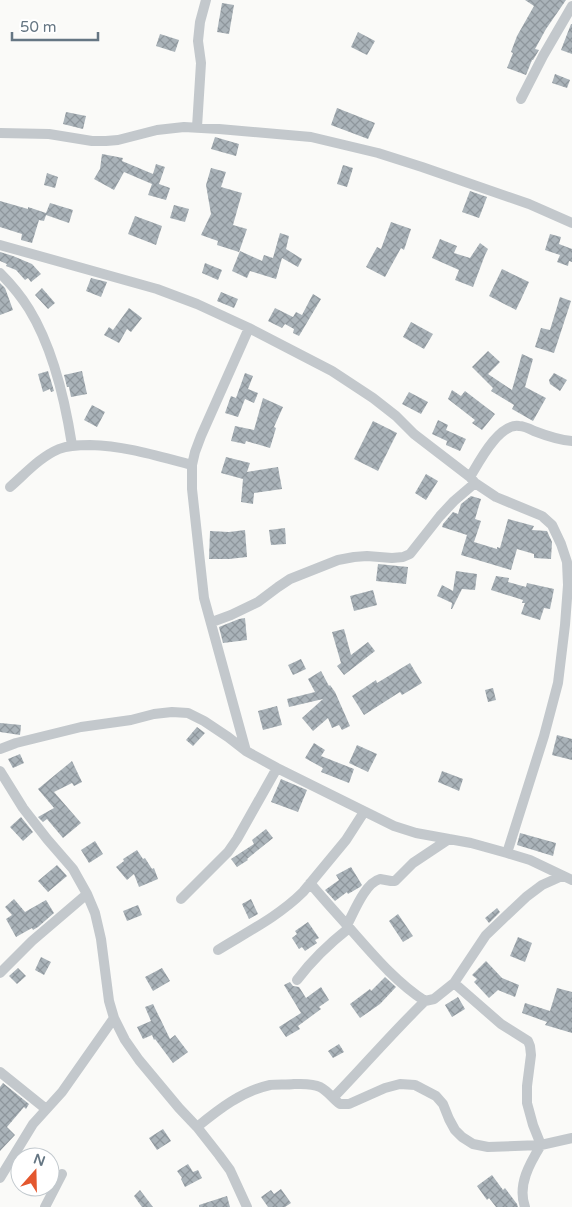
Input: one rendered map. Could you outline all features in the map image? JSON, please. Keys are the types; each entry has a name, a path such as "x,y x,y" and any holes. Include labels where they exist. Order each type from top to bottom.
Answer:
{"street":[{"path":"197,127 201,63 198,41 200,22 206,0"},
{"path":"521,99 572,6"},
{"path":"0,133 49,134 92,141 106,141 118,140 157,130 197,127 311,137 378,153 530,204 572,223"},
{"path":"0,245 158,289 250,328 332,371 373,398 396,416 414,434 496,497 542,516 552,525 567,562 570,583 558,683 544,736 507,853"},
{"path":"0,273 29,309 48,348 65,406 72,445"},
{"path":"246,751 204,598 192,489 192,465 201,436 250,328"},
{"path":"212,622 244,610 290,579 338,560 367,556 392,558 410,554 440,516 473,480 487,449 500,433 510,426 520,426 558,440 572,441"},
{"path":"10,486 40,460 59,449 72,445 110,446 136,450 192,465"},
{"path":"0,749 16,742 81,727 131,720 154,714 188,713 204,721 246,751 394,826 416,833 507,853 530,860 567,878"},
{"path":"181,899 228,852 277,768"},
{"path":"0,771 23,808 72,869 87,894 95,914 101,939 109,1001 114,1018 125,1040 139,1060 197,1127 230,1170 247,1207"},
{"path":"218,950 283,909 299,896 346,840 364,812"},
{"path":"298,980 309,965 348,927 359,903 372,882 380,879 395,881 413,863 449,839"},
{"path":"333,1098 425,1001 434,998 454,983 486,935 526,897 542,885 567,878"},
{"path":"310,883 370,952 400,982 425,1001"},
{"path":"0,973 32,941 87,894"},
{"path":"454,983 501,1024 528,1042 530,1046 527,1103 541,1145 522,1186 525,1207"},
{"path":"0,1178 33,1124 62,1092 114,1018"},
{"path":"0,1072 46,1109"},
{"path":"197,1127 240,1096 271,1085 310,1084 319,1086 326,1090 340,1104 349,1104 385,1088 400,1084 415,1085 436,1096 443,1104 455,1130 473,1144 488,1147 541,1145 572,1138"},
{"path":"45,1207 62,1174"}],"building":[{"path":"525,0 566,0 535,49 539,50 532,60 526,75 507,68 517,36 534,6"},
{"path":"222,3 234,5 229,34 217,32"},
{"path":"572,24 572,54 561,50"},
{"path":"358,32 375,41 367,55 351,47"},
{"path":"160,34 179,40 175,52 156,46"},
{"path":"555,74 570,80 567,88 552,83"},
{"path":"337,108 375,123 368,139 331,125"},
{"path":"66,112 86,116 83,129 63,124"},
{"path":"215,137 239,144 236,156 211,149"},
{"path":"102,154 123,158 122,161 153,174 156,164 165,167 159,184 170,188 166,200 148,195 152,184 124,172 114,190 94,179 100,169"},
{"path":"343,165 353,168 347,187 337,184"},
{"path":"211,168 226,172 221,187 242,193 233,225 247,229 239,252 217,245 218,241 201,235 211,214 206,185"},
{"path":"47,173 58,177 55,188 44,185"},
{"path":"470,191 487,197 479,218 462,212"},
{"path":"0,201 46,213 50,203 73,210 69,223 46,215 44,221 39,220 32,243 21,240 22,234 0,227"},
{"path":"174,205 189,209 185,222 170,218"},
{"path":"135,216 162,226 156,245 128,234"},
{"path":"391,222 411,229 404,250 401,248 385,277 366,267 377,247 381,249"},
{"path":"280,233 289,236 286,249 302,259 298,267 282,258 276,279 250,271 247,278 232,271 240,251 262,261 264,255 273,258"},
{"path":"550,234 561,237 559,244 572,249 572,262 569,261 568,266 557,262 560,255 545,250"},
{"path":"440,239 457,246 454,253 470,258 480,243 488,249 473,287 455,280 459,270 432,258"},
{"path":"0,252 32,264 41,274 31,282 28,278 25,280 16,270 0,261"},
{"path":"205,263 222,270 218,280 202,273"},
{"path":"502,269 529,282 516,310 489,296"},
{"path":"91,278 107,282 101,297 86,291"},
{"path":"0,283 5,288 13,310 0,315"},
{"path":"42,288 55,303 48,309 35,295"},
{"path":"221,292 238,299 234,308 217,301"},
{"path":"313,294 321,299 299,336 293,333 294,329 285,324 282,328 268,321 275,308 293,317 296,312 302,315"},
{"path":"560,297 571,301 554,353 535,347 541,328 550,330"},
{"path":"129,308 142,318 131,332 127,329 119,343 104,335 109,327 113,330"},
{"path":"411,322 433,334 424,349 403,337"},
{"path":"488,351 500,362 488,374 512,390 522,354 533,359 525,387 546,398 533,421 512,409 514,405 491,391 493,388 472,367"},
{"path":"48,371 54,391 51,392 50,389 43,392 38,374"},
{"path":"82,371 87,394 71,397 64,375"},
{"path":"245,373 253,376 248,389 258,393 254,403 245,399 238,417 225,413 231,396 236,398"},
{"path":"554,373 567,380 560,391 550,384 549,380"},
{"path":"452,390 461,396 465,391 495,414 482,430 472,423 475,420 448,399"},
{"path":"409,392 428,402 421,414 402,404"},
{"path":"263,398 283,407 274,427 276,428 270,448 246,441 245,444 231,441 235,426 254,430"},
{"path":"92,405 105,412 97,427 84,420"},
{"path":"438,420 448,425 446,430 466,439 460,451 446,445 447,441 432,434"},
{"path":"373,421 397,433 378,471 354,459"},
{"path":"226,457 250,463 247,472 278,467 282,489 254,493 253,504 241,502 243,479 221,473"},
{"path":"426,474 438,481 426,500 415,493"},
{"path":"471,496 481,499 475,519 481,521 474,542 497,549 497,547 500,548 508,519 534,526 532,530 547,531 552,542 551,559 534,558 534,554 517,549 511,570 461,555 467,535 442,527 453,512 458,514 461,504"},
{"path":"285,528 286,544 271,545 269,530"},
{"path":"245,530 247,557 209,559 210,531 229,532"},
{"path":"378,564 408,567 406,584 376,581"},
{"path":"456,571 477,574 475,590 462,589 451,609 452,603 437,596 442,585 453,591"},
{"path":"496,576 509,578 508,582 526,587 527,583 554,589 550,609 544,608 540,620 521,614 525,603 522,603 523,600 491,590"},
{"path":"373,590 377,605 354,611 350,596"},
{"path":"245,618 247,640 223,643 219,627"},
{"path":"344,629 351,655 368,642 375,651 344,675 337,666 341,663 332,632"},
{"path":"301,659 306,669 293,675 288,665"},
{"path":"410,663 422,683 402,695 400,692 364,715 352,696 376,680 377,683"},
{"path":"321,671 329,686 335,692 350,726 342,730 339,725 332,728 328,718 313,731 302,718 323,699 289,707 287,699 315,692 308,679"},
{"path":"493,688 496,700 488,702 485,690"},
{"path":"277,706 282,725 263,730 258,711"},
{"path":"0,723 21,725 20,735 0,732"},
{"path":"197,727 205,733 193,746 186,740"},
{"path":"557,735 572,739 572,760 552,755"},
{"path":"314,743 325,750 321,756 354,769 349,783 321,772 323,768 305,758"},
{"path":"357,745 377,754 368,772 349,763"},
{"path":"20,754 24,763 13,768 8,759"},
{"path":"72,761 82,782 74,786 72,783 54,792 81,823 63,838 47,819 43,822 38,817 54,808 38,789"},
{"path":"442,771 463,779 459,791 438,782"},
{"path":"281,779 307,790 298,812 271,802"},
{"path":"21,817 33,832 23,841 10,827"},
{"path":"266,829 273,838 237,867 231,859 254,844 252,840"},
{"path":"520,833 556,843 553,856 517,845"},
{"path":"95,841 103,854 89,863 81,850"},
{"path":"137,850 152,869 154,868 158,879 139,887 134,874 127,880 116,867 124,861 123,859"},
{"path":"57,865 67,876 48,892 38,881"},
{"path":"351,867 362,885 348,894 347,892 335,901 325,890 339,880 336,875"},
{"path":"14,899 25,912 46,900 54,913 38,927 33,930 32,928 16,937 6,919 12,915 5,907"},
{"path":"251,899 258,914 249,919 242,904"},
{"path":"138,905 142,915 127,921 123,911"},
{"path":"497,908 500,912 489,923 485,918"},
{"path":"398,914 413,936 403,942 389,921"},
{"path":"308,922 319,938 315,940 317,943 305,951 302,947 299,949 292,938 297,934 295,931"},
{"path":"518,937 532,943 525,962 510,956"},
{"path":"41,957 51,962 44,975 35,970"},
{"path":"486,961 502,978 519,985 515,997 498,990 489,998 474,982 477,979 472,975"},
{"path":"18,968 26,976 17,984 9,976"},
{"path":"162,968 170,981 153,991 145,977"},
{"path":"385,977 396,987 380,1004 360,1018 350,1004 370,989 371,991"},
{"path":"290,982 293,986 299,987 306,998 321,987 329,1000 319,1007 321,1009 298,1026 300,1029 286,1037 279,1027 301,1013 284,985"},
{"path":"557,988 572,992 572,1033 545,1025 547,1022 522,1013 525,1003 550,1011"},
{"path":"458,997 465,1009 452,1017 445,1005"},
{"path":"153,1004 170,1039 175,1035 188,1052 173,1063 152,1035 143,1039 137,1027 151,1021 145,1007"},
{"path":"339,1044 344,1052 333,1058 328,1051"},
{"path":"3,1083 29,1104 26,1109 24,1107 7,1127 15,1135 0,1151 0,1087"},
{"path":"163,1129 171,1141 157,1150 149,1138"},
{"path":"188,1164 193,1172 198,1170 202,1178 185,1187 177,1171"},
{"path":"492,1175 503,1190 505,1188 518,1207 496,1207 489,1198 487,1200 477,1186"},
{"path":"281,1189 291,1203 285,1207 268,1207 261,1197 271,1190 274,1194"},
{"path":"140,1190 153,1207 142,1207 134,1196"},
{"path":"227,1196 230,1207 199,1207 199,1205"}]}
